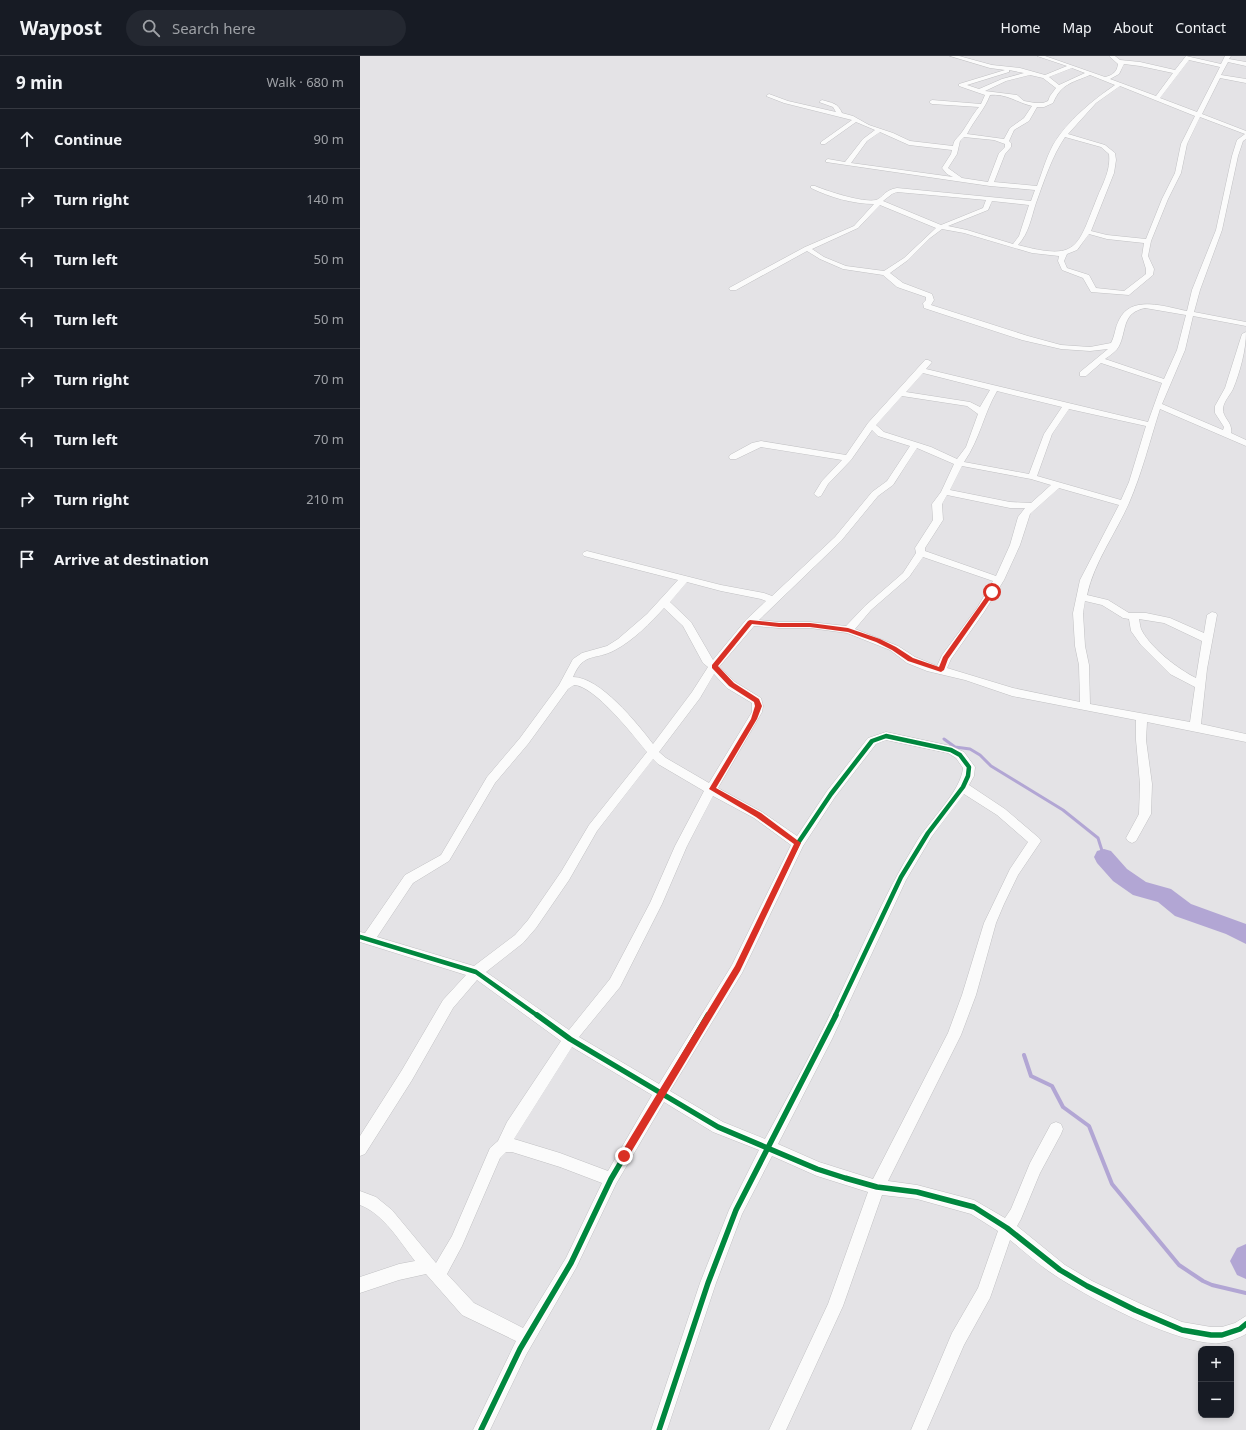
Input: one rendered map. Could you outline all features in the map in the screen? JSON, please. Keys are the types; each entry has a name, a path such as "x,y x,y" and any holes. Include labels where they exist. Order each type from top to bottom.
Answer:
{"street":[{"path":"953,56 992,67 1030,72 1045,77 1060,88"},
{"path":"1040,56 1072,66 1118,85 1199,114 1246,133"},
{"path":"1112,56 1120,62 1140,64 1177,72"},
{"path":"1103,79 1117,74 1120,68 1120,62 1125,56"},
{"path":"1157,99 1188,57 1246,64"},
{"path":"1064,253 1061,261 1064,269 1086,277 1094,290 1124,294 1149,275 1150,269 1145,256 1148,241 1165,198 1178,173 1184,144 1226,61"},
{"path":"1045,77 1072,66"},
{"path":"1014,69 961,85 988,94 994,93 1017,97 1022,102 1048,104 1051,102 1054,93 1060,88 1074,78 1089,73"},
{"path":"979,91 1004,80 1030,72"},
{"path":"1218,76 1246,81"},
{"path":"1015,246 1022,237 1033,203 1056,146 1094,102 1118,85"},
{"path":"965,181 946,171 945,168 954,154 954,148 957,140 963,135 974,116 983,106 988,94"},
{"path":"769,96 840,115 851,116 867,126 892,134 909,143 954,148"},
{"path":"822,102 834,101 840,115"},
{"path":"932,102 983,106"},
{"path":"1006,141 1012,129 1022,124 1030,116 1035,104"},
{"path":"823,143 856,120"},
{"path":"847,164 865,140 879,130"},
{"path":"963,135 1006,141"},
{"path":"813,187 846,199 879,202 941,227 966,231 979,237 1034,251 1064,253 1073,248 1088,232 1101,192 1110,174 1113,159 1112,153 1097,144 1064,135"},
{"path":"1085,708 1084,665 1080,646 1078,613 1085,580 1124,504 1133,482 1157,405 1181,350 1196,290 1219,230 1235,156 1240,140 1246,136"},
{"path":"990,184 1002,154 1009,145 1006,141"},
{"path":"828,161 932,177 1039,188"},
{"path":"928,193 926,184 932,177"},
{"path":"733,288 807,248 856,227 886,193 895,190 1033,203"},
{"path":"885,274 906,260 928,237 941,227 986,209 990,199"},
{"path":"1088,232 1107,237 1148,241"},
{"path":"807,248 822,258 845,268 885,274 900,285 928,296 930,300 927,306 1025,338 1078,349 1100,349 1116,345"},
{"path":"1083,374 1116,345 1121,332 1122,320 1134,308 1145,306 1246,324"},
{"path":"1227,435 1228,427 1219,413 1219,406 1228,388 1246,334"},
{"path":"1100,360 1166,382"},
{"path":"818,494 825,482 837,472 848,458 871,425 928,362"},
{"path":"921,370 1066,407 1151,425"},
{"path":"848,630 868,608 906,575 921,553 920,548 938,520 937,504 945,492 959,463 970,447 982,413 995,388"},
{"path":"899,393 970,404 982,413"},
{"path":"1157,405 1246,443"},
{"path":"1032,477 1048,434 1066,407"},
{"path":"871,425 881,434 936,452 959,463 1032,477 1124,504"},
{"path":"733,457 755,445 761,444 848,458"},
{"path":"360,1149 407,1075 448,1004 476,972 519,939 532,924 565,876 593,828 696,695 714,666 750,622 838,539 875,494 890,482 915,445"},
{"path":"941,670 946,658 977,616 998,580 1015,545 1023,517 1026,512 1057,485"},
{"path":"945,492 1010,505 1032,506"},
{"path":"921,553 960,568 998,580"},
{"path":"587,554 721,588 764,596 773,601"},
{"path":"685,578 664,602 643,622 610,649 580,657 564,686 524,741 491,780 445,858 409,879 364,938 476,972 570,1039 609,1063 662,1092 718,1127 817,1169 877,1187 917,1192 974,1207 1007,1228 1060,1270 1087,1286 1135,1310 1182,1330 1222,1336 1240,1329 1246,1324"},
{"path":"1082,597 1106,602 1120,613 1134,617 1156,617 1166,620 1207,640"},
{"path":"504,1145 512,1127 570,1039 615,983 656,904 681,846 712,789 754,719 758,706 757,701 731,685 707,660 687,624 664,602"},
{"path":"1195,727 1212,615"},
{"path":"1134,617 1136,631 1145,643 1174,671 1201,686"},
{"path":"750,622 779,625 810,625 848,630 894,648 911,660 1012,692 1085,708 1142,717 1246,738"},
{"path":"564,686 572,681 581,681 601,694 636,730 662,761 758,815 798,843"},
{"path":"1132,838 1145,814 1146,784 1141,744 1142,717"},
{"path":"481,1430 526,1338 571,1263 611,1179 737,969 798,843 831,794 872,740 886,736 951,750 960,754 969,767 968,776 963,787 913,855 884,911 827,1036 736,1210 717,1261 660,1430"},
{"path":"777,1430 832,1312 877,1187 954,1035 969,995 990,923 998,904 1014,872 1035,841 1001,812 963,787"},
{"path":"919,1430 958,1339 984,1292 1007,1228 1016,1214 1035,1168 1056,1129"},
{"path":"360,1285 400,1272 433,1270 457,1241 495,1153 499,1147 504,1145 512,1145 560,1160 611,1179"},
{"path":"360,1198 371,1202 387,1214 433,1270 468,1309 526,1338"}],"waterway":[{"path":"944,739 955,747 970,749 980,755 991,766 1063,810 1098,838 1104,857"},
{"path":"1104,857 1120,875 1140,889 1164,895 1183,910 1208,920 1232,927 1246,935"},
{"path":"1024,1055 1031,1076 1052,1086 1063,1107 1089,1126 1112,1184 1179,1265 1203,1281 1212,1285 1246,1293"},
{"path":"1246,1257 1243,1261 1246,1266"}],"cycle path":[{"path":"481,1430 520,1349 571,1263 611,1179 679,1063 737,969 798,843 831,794 872,741 886,736 951,750 960,755 969,767 968,776 963,787 928,833 901,877 827,1035 736,1210 708,1283 659,1430"},
{"path":"360,937 476,972 570,1039 718,1127 817,1169 845,1178 877,1187 917,1192 974,1207 1007,1228 1060,1270 1087,1286 1135,1310 1182,1330 1211,1335 1222,1335 1240,1329 1246,1324"}],"route":[{"path":"624,1156 737,969 798,843 774,825 712,789 754,719 758,706 757,701 731,685 714,666 750,622 779,625 810,625 848,630 894,648 911,660 931,668 941,670 946,658 992,592"}]}
